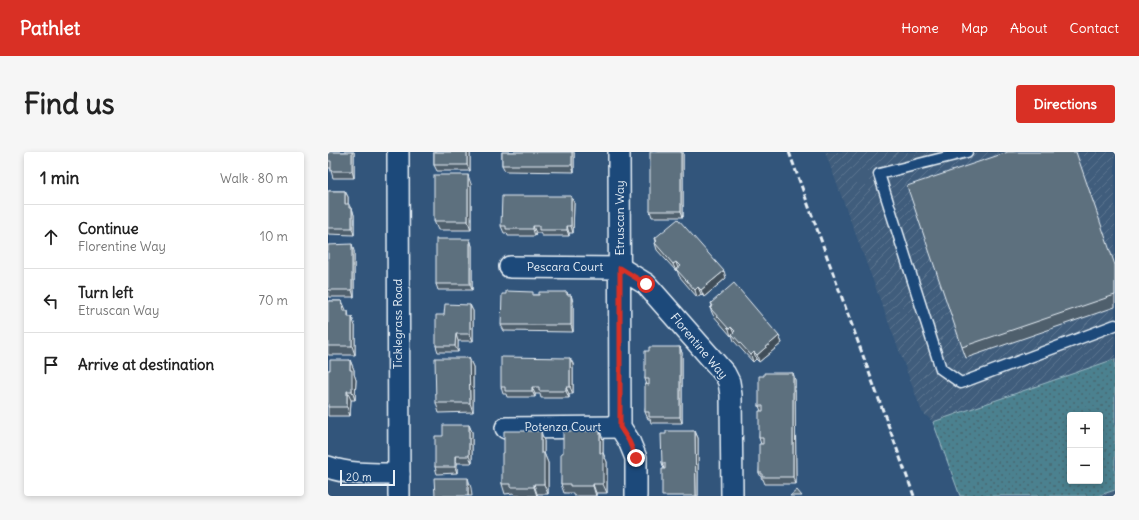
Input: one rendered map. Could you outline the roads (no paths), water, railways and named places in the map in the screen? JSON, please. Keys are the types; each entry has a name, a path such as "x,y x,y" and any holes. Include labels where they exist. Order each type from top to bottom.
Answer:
{"street":[{"name":"Ticklegrass Road","path":"398,152 399,496"},
{"name":"Etruscan Way","path":"619,152 620,427"},
{"name":"Pescara Court","path":"510,267 620,268"},
{"name":"Florentine Way","path":"620,268 646,284 724,374 729,382 731,396 732,496"},
{"path":"620,427 629,441 636,458 636,496"},
{"name":"Potenza Court","path":"506,428 620,427"},
{"path":"328,467 364,474 399,474"}],"lane":[{"path":"967,152 879,174 941,369 961,383 1115,325"}],"railway":[{"path":"789,152 914,496"}]}
